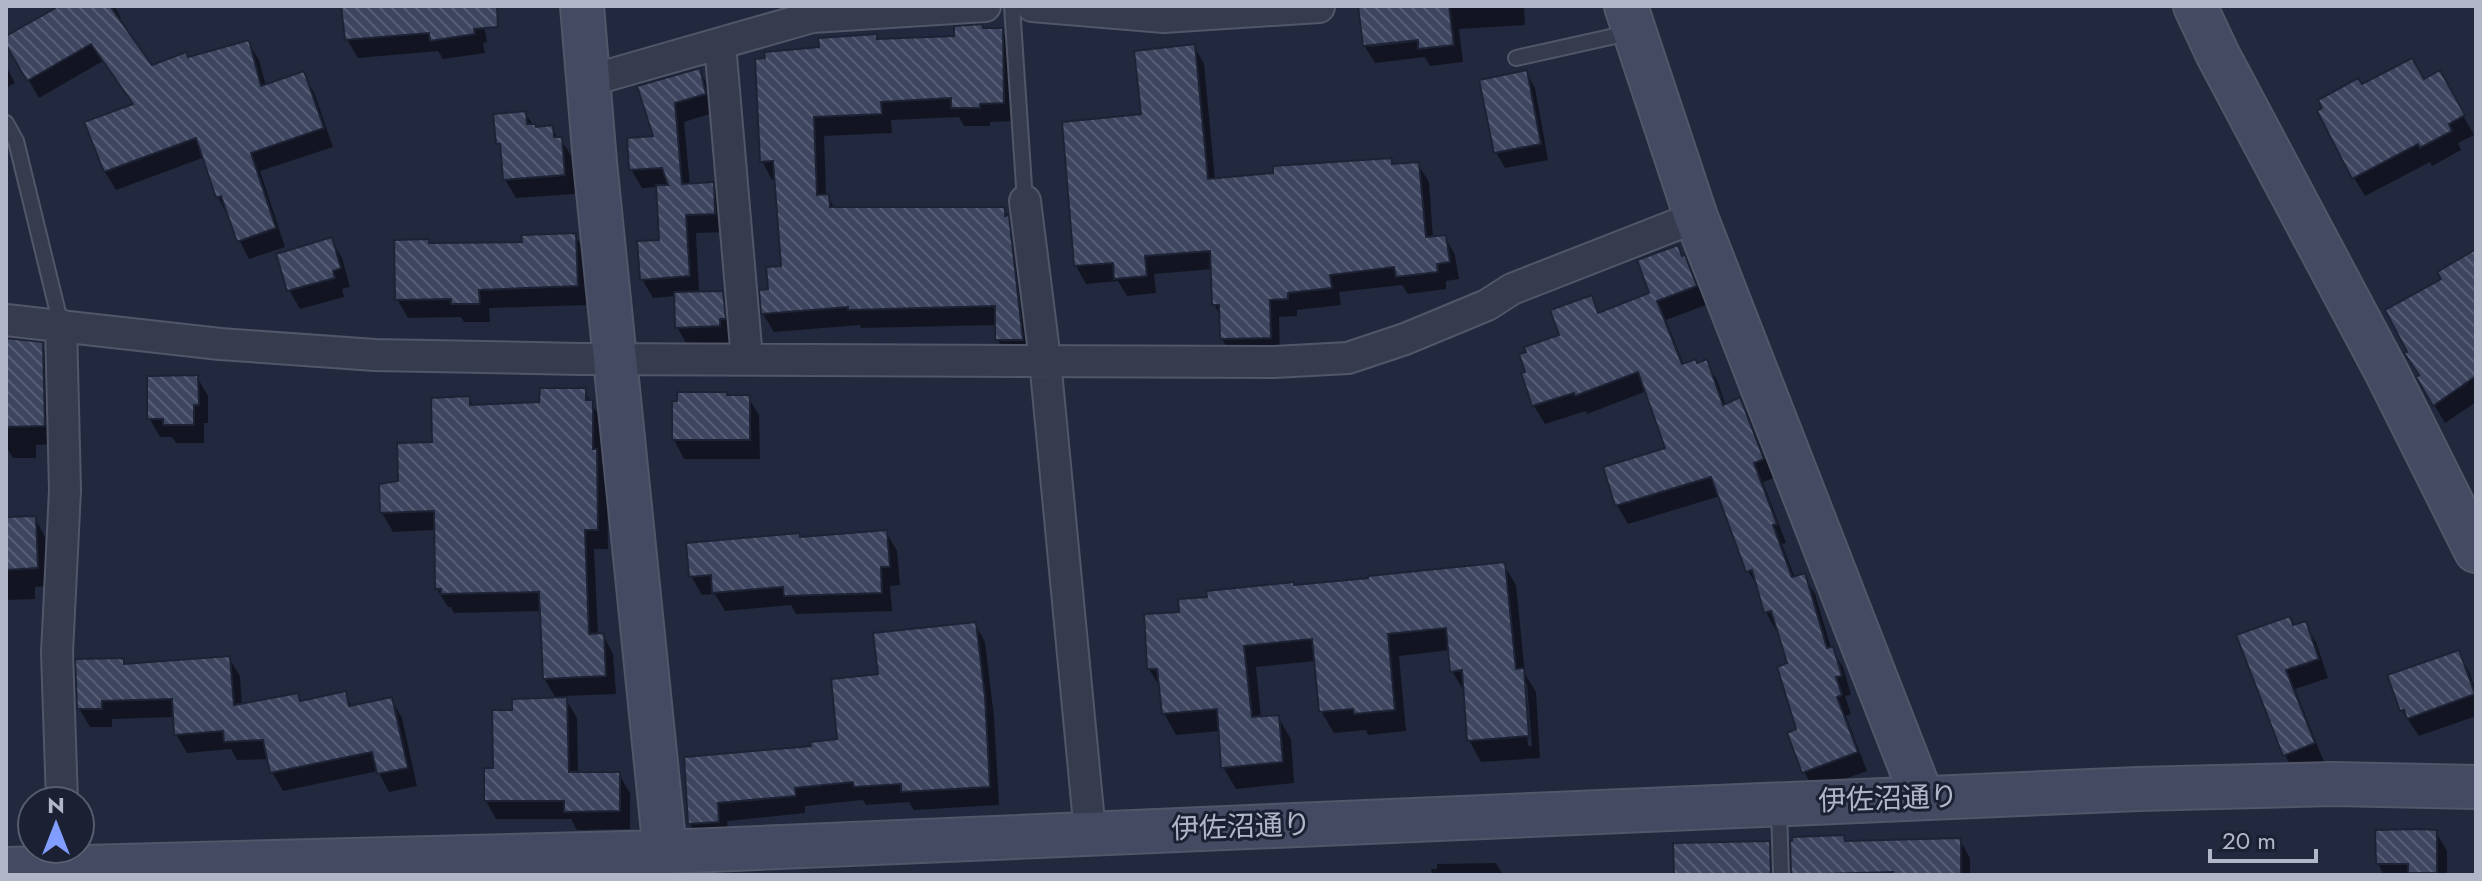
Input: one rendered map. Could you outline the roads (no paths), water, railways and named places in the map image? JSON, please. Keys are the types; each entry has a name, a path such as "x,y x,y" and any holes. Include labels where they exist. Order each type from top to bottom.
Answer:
{"street":[{"path":"582,6 666,864"},
{"path":"588,81 812,17 985,6"},
{"path":"1032,6 1164,17 1319,7"},
{"path":"2195,6 2467,525"},
{"path":"1631,19 1696,217 1922,797"},
{"path":"720,44 747,359"},
{"path":"1025,201 1045,360 1090,833"},
{"path":"6,320 220,344 375,355 1274,362 1348,358 1405,339 1487,305 1512,289 1696,217"},
{"path":"61,325 65,490 57,653 61,785"},
{"name":"伊佐沼通り","path":"96,858 666,864 1090,833 1779,803 2333,784 2476,787"},
{"name":"伊佐沼通り","path":"6,869 27,865"}],"lane":[{"path":"1012,6 1025,201"},
{"path":"1516,58 1631,19"},
{"path":"6,123 16,141 61,325"},
{"path":"1779,803 1781,875"}]}
